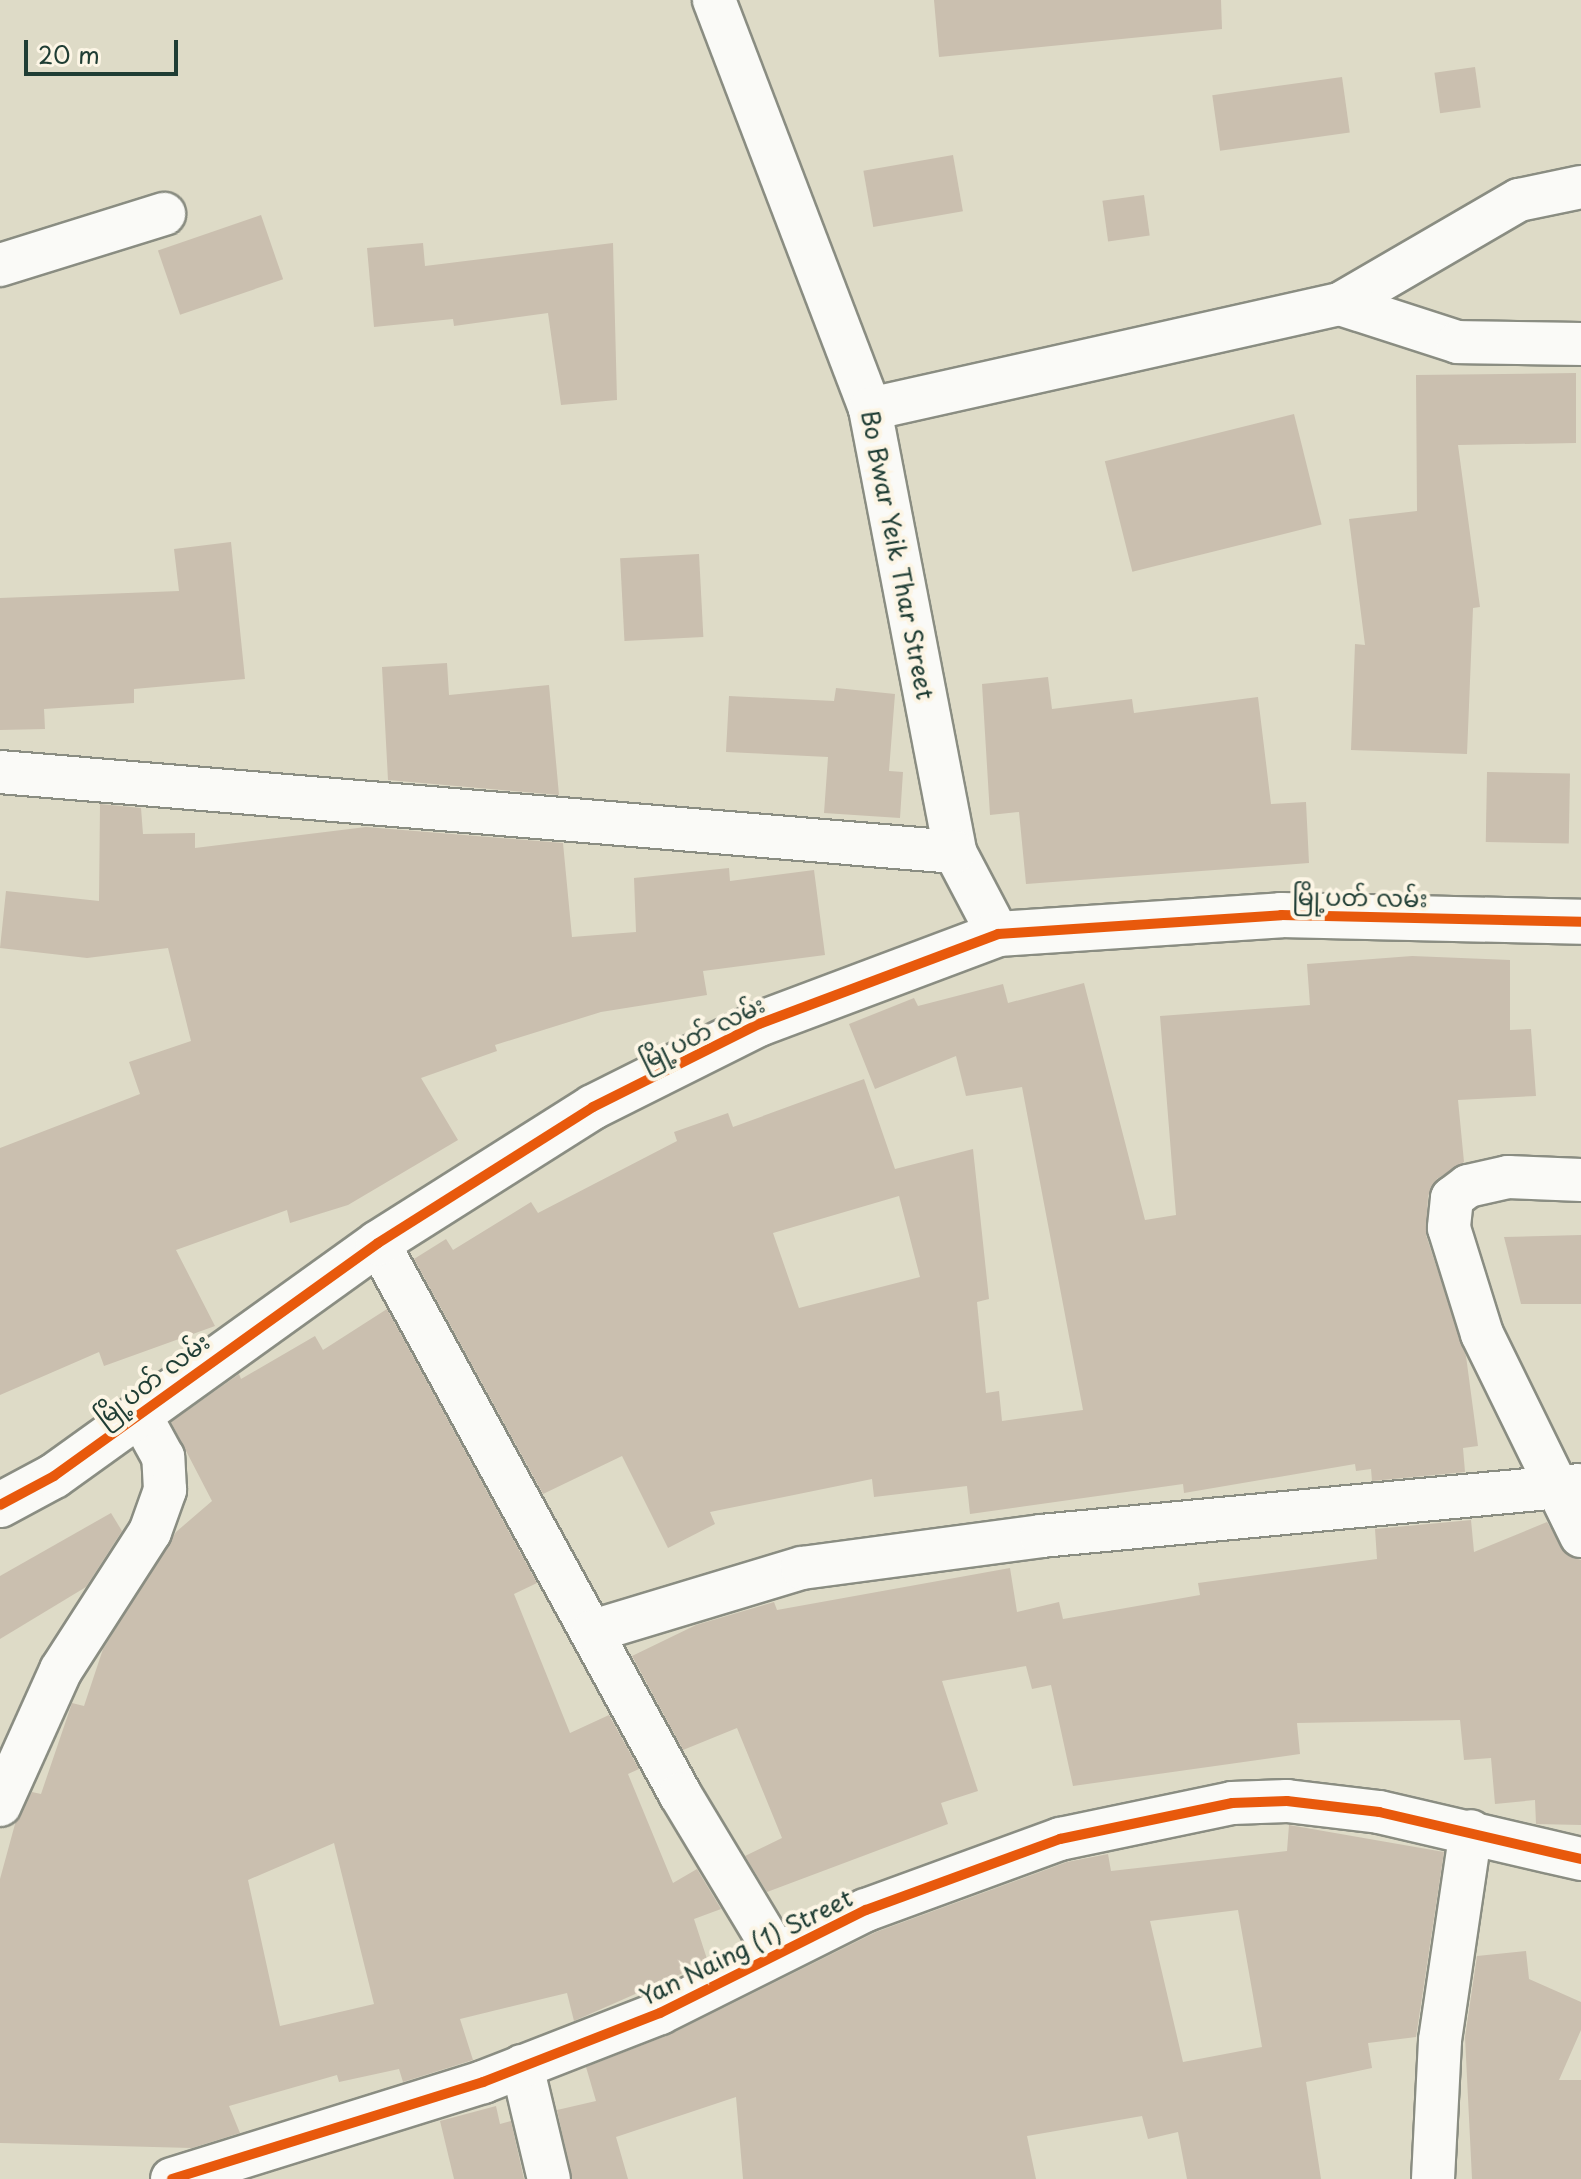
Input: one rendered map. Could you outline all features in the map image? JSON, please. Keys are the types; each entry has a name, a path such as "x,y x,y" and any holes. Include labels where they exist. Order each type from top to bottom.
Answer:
{"street":[{"name":"Bo Bwar Yeik Thar Street","path":"714,0 870,409 955,852 998,934"},
{"path":"870,409 1340,304 1519,200 1581,187"},
{"path":"0,265 164,214"},
{"path":"1340,304 1458,342 1581,344"},
{"path":"0,772 955,852"},
{"name":"မြို့ပတ် လမ်း","path":"0,1505 140,1415 378,1243 607,1100 759,1024 998,934 1281,915 1581,922"},
{"path":"1581,1180 1508,1177 1468,1186 1452,1198 1449,1228 1482,1334 1567,1486 1581,1536"},
{"path":"378,1243 776,1953"},
{"path":"0,1805 61,1670 155,1518 165,1490 163,1457 140,1415"},
{"path":"593,1631 802,1568 1041,1536 1567,1486"},
{"name":"Yan Naing (1) Street","path":"172,2179 522,2066 660,2013 866,1910 1060,1839 1232,1803 1302,1803 1471,1831 1581,1859"},
{"path":"1433,2179 1440,2040 1471,1831"},
{"path":"522,2066 549,2179"}],"building":[{"path":"934,0 1221,0 1222,29 939,57"},
{"path":"1475,67 1481,108 1440,113 1434,73"},
{"path":"1342,77 1350,132 1220,151 1212,95"},
{"path":"953,155 963,211 873,227 863,171"},
{"path":"1144,195 1150,236 1108,241 1102,201"},
{"path":"261,215 283,279 180,315 158,250"},
{"path":"423,243 425,266 613,243 617,400 561,405 548,313 454,326 453,319 374,327 367,248"},
{"path":"1576,373 1576,443 1458,445 1480,607 1473,608 1467,754 1351,750 1355,644 1365,645 1349,519 1417,511 1416,375"},
{"path":"1294,414 1322,525 1132,572 1105,461"},
{"path":"231,542 245,679 134,689 134,703 44,709 45,729 0,730 0,598 179,591 174,549"},
{"path":"699,554 703,637 624,641 620,558"},
{"path":"447,663 449,695 549,685 559,795 388,780 382,667"},
{"path":"1048,677 1052,709 1132,699 1134,713 1258,697 1271,804 1306,802 1309,863 1026,884 1019,812 990,815 982,684"},
{"path":"836,688 895,694 889,771 903,772 900,818 824,813 828,757 726,752 729,696 834,701"},
{"path":"1487,772 1570,773 1569,843 1486,842"},
{"path":"100,804 141,808 143,834 195,833 195,848 366,827 563,843 572,937 636,932 634,878 729,868 730,881 814,870 825,955 703,971 707,995 601,1012 495,1045 497,1051 421,1078 458,1140 348,1205 290,1223 287,1210 176,1250 215,1326 104,1366 99,1352 0,1395 0,1148 140,1094 129,1062 191,1041 168,948 87,958 0,948 6,891 99,901"},
{"path":"1412,956 1510,960 1510,1030 1531,1029 1536,1096 1458,1100 1464,1162 1437,1179 1428,1196 1426,1235 1466,1356 1478,1446 1463,1448 1465,1472 1372,1481 1371,1469 1356,1471 1355,1464 1184,1493 1183,1484 970,1514 967,1486 874,1497 872,1479 710,1512 715,1524 668,1548 622,1456 543,1494 414,1259 446,1239 453,1250 531,1202 538,1213 677,1141 674,1132 728,1113 733,1127 864,1079 895,1169 973,1149 989,1299 977,1302 986,1393 999,1391 1002,1421 1083,1410 1022,1087 966,1096 956,1056 875,1089 849,1024 914,998 918,1006 1003,984 1008,1003 1084,983 1145,1220 1176,1215 1160,1016 1310,1005 1307,964","holes":["899,1196 920,1277 799,1308 773,1233"]},
{"path":"1581,1235 1581,1304 1521,1304 1504,1237"},
{"path":"387,1309 537,1583 514,1594 570,1733 609,1715 639,1769 628,1774 673,1883 697,1869 721,1909 694,1919 708,1962 574,2021 567,1993 460,2019 473,2060 403,2082 399,2069 339,2082 337,2075 229,2106 240,2133 192,2148 0,2143 0,1879 15,1824 32,1792 41,1794 72,1703 84,1706 103,1649 176,1532 212,1501 171,1422 239,1374 241,1379 315,1336 323,1350","holes":["334,1843 374,2004 280,2026 248,1880"]},
{"path":"111,1513 122,1531 86,1587 0,1639 0,1576"},
{"path":"1471,1520 1474,1552 1547,1522 1567,1555 1581,1560 1581,1825 1536,1824 1535,1800 1495,1804 1491,1758 1464,1760 1460,1720 1297,1723 1300,1754 1073,1786 1051,1685 1032,1689 1026,1666 942,1681 978,1791 941,1803 948,1824 767,1892 745,1856 782,1838 737,1728 683,1750 632,1656 696,1625 774,1602 777,1610 1010,1568 1017,1612 1059,1602 1063,1619 1200,1595 1198,1583 1377,1559 1375,1529"},
{"path":"1289,1825 1444,1852 1416,2037 1368,2043 1372,2068 1306,2082 1321,2179 1187,2179 1178,2132 1148,2139 1142,2116 1027,2136 1036,2179 743,2179 736,2097 616,2137 628,2179 572,2179 557,2110 596,2101 586,2067 671,2034 876,1932 1067,1862 1108,1854 1111,1871 1287,1851","holes":["1238,1910 1262,2047 1183,2062 1150,1921"]},
{"path":"1526,1951 1529,1979 1581,2002 1581,2030 1559,2080 1581,2080 1581,2179 1472,2179 1465,2037 1477,1956"},
{"path":"496,2106 500,2124 511,2121 524,2179 454,2179 440,2121"}],"cycle path":[{"path":"0,1505 54,1476 378,1243 593,1107 759,1024 998,934 1281,915 1581,922"},
{"path":"172,2179 483,2082 660,2013 866,1910 1060,1839 1232,1803 1287,1801 1379,1812 1581,1859"}]}
